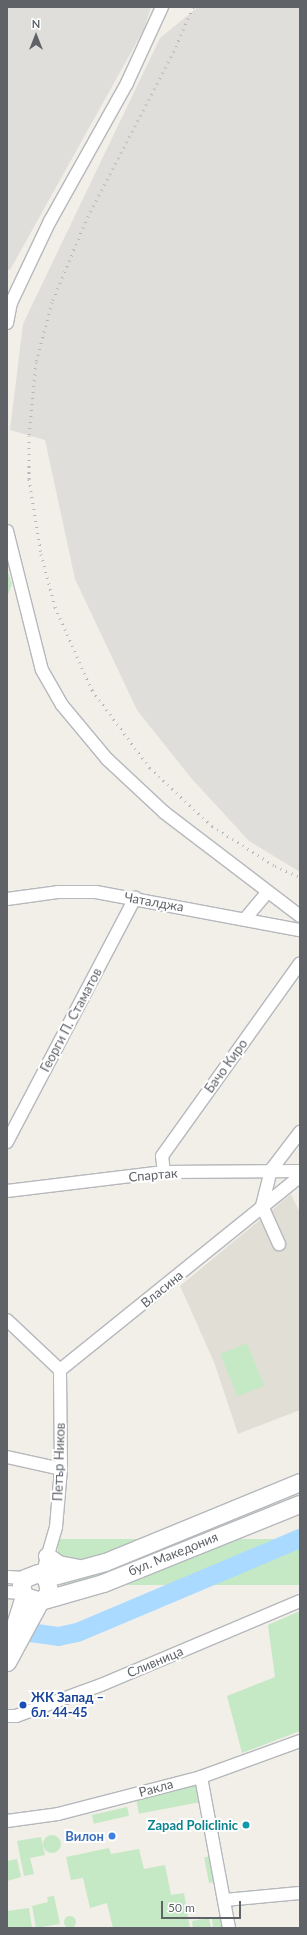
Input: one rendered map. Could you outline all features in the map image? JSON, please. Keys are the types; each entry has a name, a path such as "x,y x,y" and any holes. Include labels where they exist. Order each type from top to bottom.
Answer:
{"street":[{"path":"7,323 11,303 50,221 127,83 162,7"},
{"path":"7,531 42,670 62,705 107,759 160,808 267,893 300,916"},
{"name":"Чаталджа","path":"7,899 58,892 96,892 135,898 300,930"},
{"path":"245,919 267,893"},
{"name":"Георги П. Стаматов","path":"7,1142 135,898"},
{"name":"Бачо Киро","path":"164,1172 162,1156 300,963"},
{"path":"279,1244 262,1206 271,1170 300,1132"},
{"name":"Спартак","path":"7,1191 164,1172 271,1170 300,1171"},
{"name":"Власина","path":"60,1370 300,1176"},
{"path":"7,1320 60,1370"},
{"name":"Петър Ников","path":"28,1584 48,1554 56,1527 61,1469 60,1370"},
{"path":"7,1456 61,1469"},
{"name":"бул. Македония","path":"28,1584 80,1569 300,1482"},
{"name":"бул. Македония","path":"42,1600 103,1583 300,1504"},
{"path":"48,1554 58,1564 80,1569"},
{"path":"7,1577 49,1591 23,1621 12,1644 7,1662"},
{"path":"28,1584 31,1601 42,1600"},
{"path":"23,1621 28,1584"},
{"name":"Сливница","path":"7,1716 101,1685 300,1601"},
{"name":"Ракла","path":"7,1821 58,1814 201,1776 300,1741"},
{"path":"201,1776 229,1928"},
{"path":"225,1900 300,1893"}],"shaded area":[{"path":"7,7 151,7 144,29 10,270 7,269"},
{"path":"198,7 300,7 300,872 249,841 191,778 137,710 75,579 45,440 10,430 23,324 160,38"},
{"path":"291,1194 300,1213 300,1410 238,1434 214,1362 180,1286"}],"green space":[{"path":"7,570 12,584 7,597"},
{"path":"247,1343 264,1386 237,1397 220,1354"},
{"path":"58,1539 300,1539 300,1585 58,1585"},
{"path":"300,1611 300,1731 242,1753 227,1696 275,1677 268,1625"},
{"path":"198,1782 202,1802 139,1814 135,1794"},
{"path":"127,1807 129,1816 94,1824 92,1815"},
{"path":"52,1835 58,1838 61,1844 58,1850 52,1853 46,1850 43,1844 46,1838"},
{"path":"41,1837 45,1855 30,1858 34,1874 24,1876 17,1841"},
{"path":"109,1848 111,1854 139,1849 144,1869 165,1865 171,1895 184,1893 190,1928 113,1928 107,1903 90,1908 83,1878 71,1880 66,1857"},
{"path":"212,1856 217,1882 209,1883 204,1858"},
{"path":"17,1859 21,1877 7,1881 7,1861"},
{"path":"54,1896 60,1924 36,1928 32,1906 48,1902 47,1897"},
{"path":"29,1908 32,1928 7,1928 7,1911"},
{"path":"68,1916 72,1916 76,1922 72,1928 68,1928 64,1924 64,1920"},
{"path":"223,1916 226,1928 213,1928 212,1918"},
{"path":"209,1918 211,1928 193,1928 192,1921"}],"waterway":[{"path":"7,1629 58,1636 77,1632 300,1538"}],"railway":[{"path":"193,7 174,51 88,216 52,302 36,362 29,436 29,479 41,554 55,607 92,690 150,768 212,826 275,866 300,877"}],"place":[{"name":"ЖК Запад – бл. 44-45","path":"23,1705"},
{"name":"Zapad Policlinic","path":"246,1825"},
{"name":"Вилон","path":"112,1836"}]}
